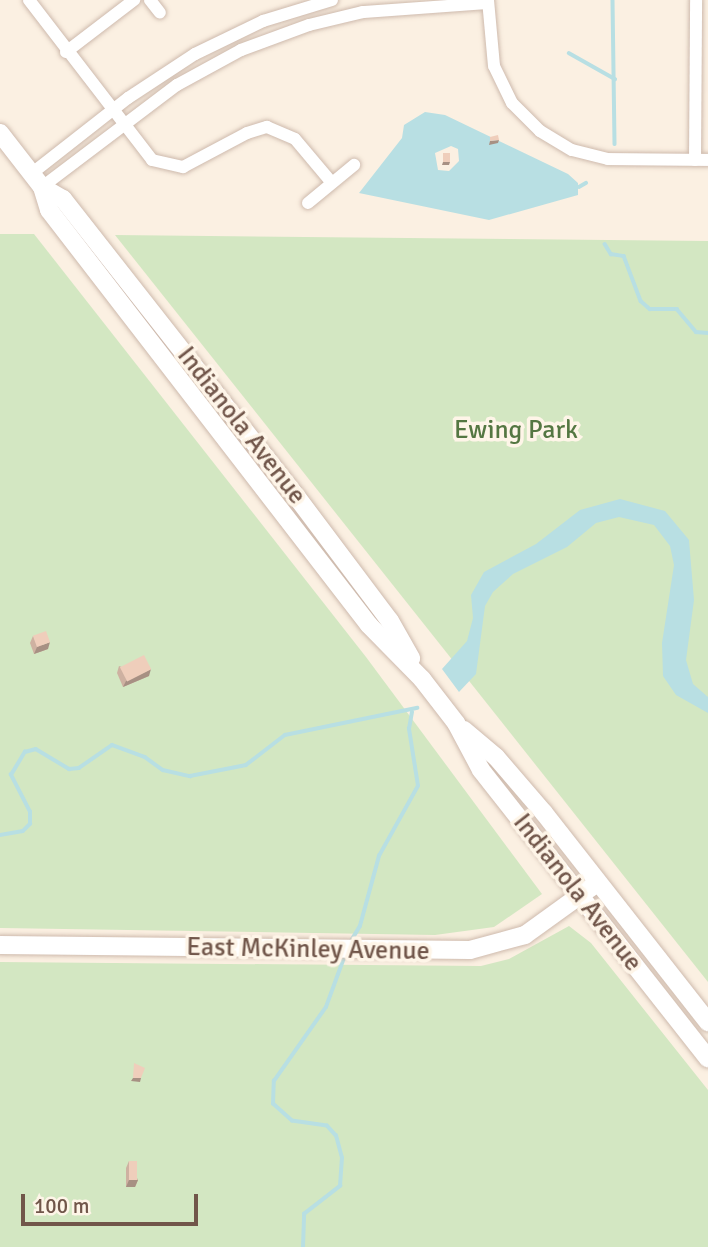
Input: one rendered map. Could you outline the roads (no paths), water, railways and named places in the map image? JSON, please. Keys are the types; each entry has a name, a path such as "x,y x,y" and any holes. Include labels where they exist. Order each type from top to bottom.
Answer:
{"main road":[{"name":"Indianola Avenue","path":"0,133 36,180 63,199 350,565 390,621 422,679 456,723 481,771 708,1058"},
{"name":"Indianola Avenue","path":"456,723 496,757 708,1022"},
{"name":"East McKinley Avenue","path":"0,945 329,951 495,946 525,935 597,883"}],"street":[{"path":"29,0 66,52 152,160 173,167 196,162 256,129 277,129 295,138 332,183"},
{"path":"66,52 134,0"},
{"path":"150,0 160,13"},
{"path":"36,180 112,110 163,73 228,37 332,0"},
{"path":"36,180 123,124 177,85 241,50 362,6 488,1 494,66 512,103 540,131 589,156 702,160 696,0"},
{"path":"308,203 354,164"}],"water":[{"path":"425,112 445,115 568,174 578,183 578,195 489,220 359,193 402,138 404,125","holes":["451,146 458,149 459,161 449,171 438,170 435,153"]},
{"path":"620,499 665,511 689,540 694,600 686,660 693,684 708,697 708,713 676,695 663,676 662,643 674,565 670,546 654,525 619,517 596,523 567,547 513,574 493,592 485,606 476,674 459,692 442,669 467,641 473,618 471,595 484,572 536,544 580,510"}],"waterway":[{"path":"613,0 615,144"},
{"path":"569,53 615,79"},
{"path":"579,187 586,183"},
{"path":"605,244 611,254 624,256 641,301 650,309 677,309 696,332 708,333"},
{"path":"0,835 23,831 30,824 30,812 11,775 25,752 36,749 69,769 79,768 112,745 145,757 163,770 190,776 246,765 285,735 417,708"},
{"path":"351,941 360,926 379,856 418,786 409,729 412,712"},
{"path":"303,1247 304,1214 340,1186 342,1158 336,1136 327,1126 292,1121 273,1104 274,1081 326,1007 345,955"}],"park label":[{"name":"Ewing Park","path":"516,431"}]}
